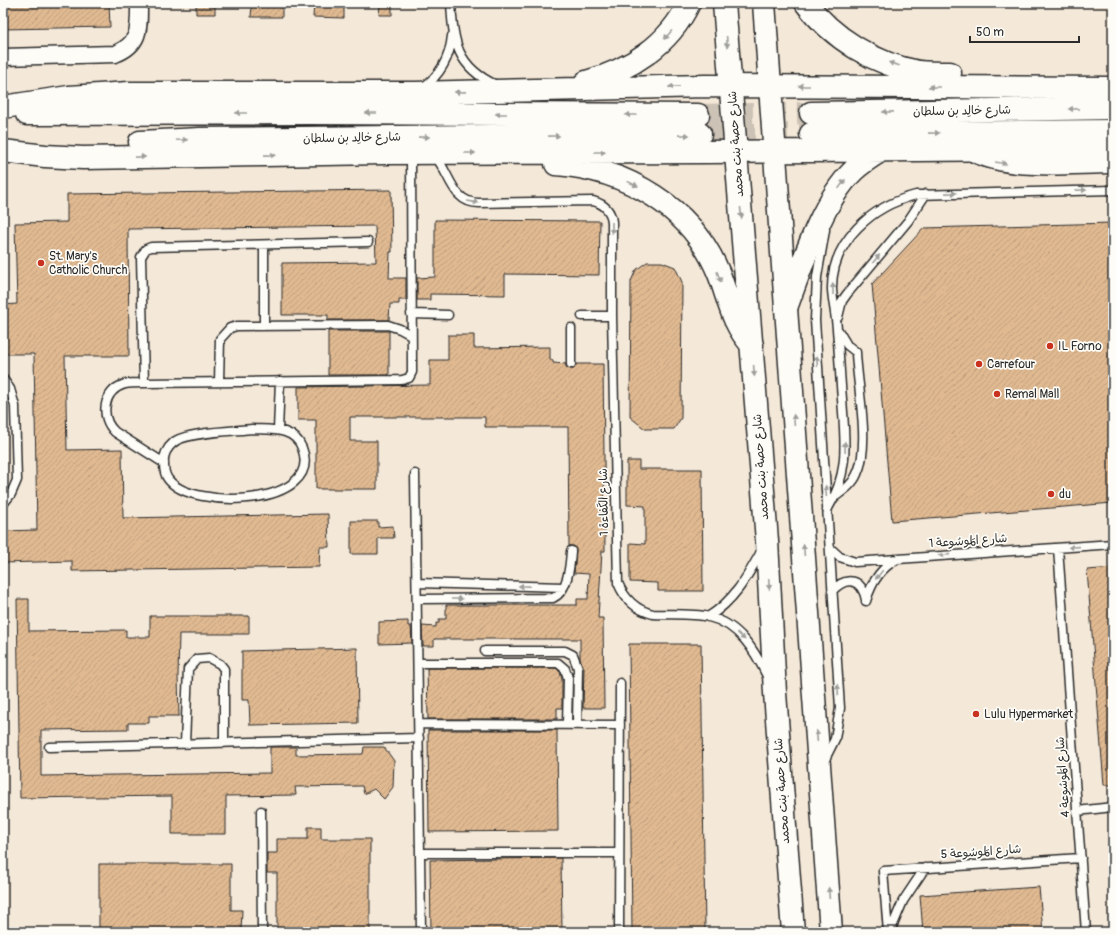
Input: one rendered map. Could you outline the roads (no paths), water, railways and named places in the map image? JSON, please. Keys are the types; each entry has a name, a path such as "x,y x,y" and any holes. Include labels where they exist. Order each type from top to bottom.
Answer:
{"main road":[{"path":"555,90 617,72 642,58 664,40 672,31 689,3"},
{"name":"شارع حصة بنت محمد","path":"724,3 767,541 775,693 793,932"},
{"path":"764,3 832,932"},
{"path":"806,3 822,22 851,44 883,60 919,72 1113,84"},
{"path":"3,107 39,100 99,94 415,93 731,86 1113,88"},
{"name":"شارع خالِد بن سلطان","path":"1113,108 811,124 1113,131"},
{"name":"شارع خالِد بن سلطان","path":"3,114 309,113 699,125 200,140 3,150"},
{"path":"3,150 45,156 83,158 411,153 1113,148"},
{"path":"786,308 810,245 828,207 845,180 853,171 882,150"},
{"path":"500,153 533,161 585,168 613,176 641,188 669,206 693,230 712,259 719,275 734,321 742,334 752,345"}],"street":[{"path":"3,56 115,54 129,46 137,33 139,3"},
{"path":"965,149 980,157 1001,164 1113,165"}],"lane":[{"path":"451,3 452,29 455,44 471,70 483,79 512,91"},
{"path":"415,93 428,84 438,72 448,53 452,29"},
{"path":"164,463 115,432 106,419 105,410 110,394 125,384 405,380 409,378 412,372 411,153"},
{"name":"شارع الكَفاءة 1","path":"432,153 445,169 457,194 467,202 593,201 606,207 612,222 612,316 618,583 621,591 631,604 645,612 653,614 708,617 728,626 746,640 758,658 775,693"},
{"path":"827,510 836,496 841,482 846,454 833,283 836,266 846,243 862,222 880,209 903,198 926,194 1113,190"},
{"path":"836,496 850,486 858,474 863,445 856,352 847,345 837,328 839,311 845,297 904,227 926,194"},
{"path":"820,767 835,739 839,719 830,548 815,320 817,277 828,207"},
{"path":"144,383 141,257 143,252 151,247 368,242"},
{"path":"264,244 264,326"},
{"path":"411,314 448,315"},
{"path":"582,316 612,316"},
{"path":"218,382 218,346 224,332 237,326 388,325 411,335"},
{"path":"571,328 571,364"},
{"path":"3,379 10,389 15,406 16,480 11,494 3,504"},
{"path":"278,430 280,381"},
{"path":"278,430 287,432 298,441 302,447 304,462 300,477 291,486 281,491 230,499 201,495 175,485 168,479 164,463 168,448 179,438 225,431 278,430"},
{"path":"415,474 418,583 421,932"},
{"path":"708,617 725,605 740,589 767,541"},
{"name":"شارع المَوسُوعة 1","path":"830,548 840,557 855,562 902,557 1113,544"},
{"name":"شارع المَوسُوعة 4","path":"1058,548 1086,932"},
{"path":"418,599 553,598 558,596 563,587 568,569 570,551"},
{"path":"832,591 840,583 855,582 862,587 866,601 869,592 879,575 894,561 902,557"},
{"path":"418,583 563,587"},
{"path":"485,651 565,651 573,655 578,668 578,725"},
{"path":"185,744 187,675 192,663 203,657 215,660 224,669 224,743"},
{"path":"419,663 558,663 565,669 568,678 567,725"},
{"path":"619,932 620,683"},
{"path":"419,724 620,725"},
{"path":"49,747 420,738"},
{"path":"1078,811 1113,807"},
{"path":"261,811 262,932"},
{"path":"420,853 619,853"},
{"name":"شارع المَوسُوعة 5","path":"889,932 884,871 1081,858"},
{"path":"889,932 903,901 925,868"}],"tunnel":[{"path":"698,115 811,113"},
{"path":"700,134 811,134"}],"place":[{"name":"St. Mary's Catholic Church","path":"41,263"},
{"name":"IL Forno","path":"1050,346"},
{"name":"Carrefour","path":"979,364"},
{"name":"Remal Mall","path":"997,394"},
{"name":"du","path":"1051,494"},
{"name":"Lulu Hypermarket","path":"976,714"}]}
